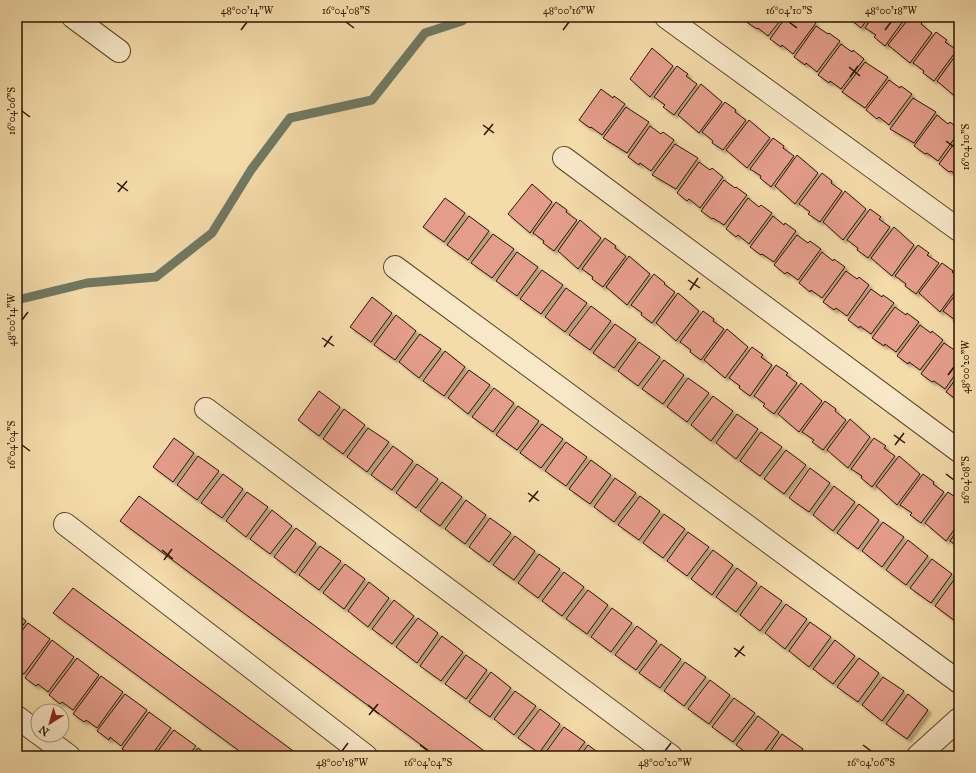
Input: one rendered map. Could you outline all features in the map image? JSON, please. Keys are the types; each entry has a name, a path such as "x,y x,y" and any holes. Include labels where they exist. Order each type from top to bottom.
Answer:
{"street":[{"path":"73,17 119,51"},
{"path":"666,17 959,230"},
{"path":"564,158 959,451"},
{"path":"395,267 959,682"},
{"path":"206,409 671,756"},
{"path":"65,524 366,756"},
{"path":"17,717 30,727"},
{"path":"918,756 959,719"},
{"path":"52,743 70,756"}],"building":[{"path":"748,17 783,17 768,36 758,28 757,29 745,21"},
{"path":"786,17 808,17 816,23 793,54 782,45 781,47 770,39"},
{"path":"850,17 869,17 861,28 850,19"},
{"path":"872,17 906,17 885,46 874,37 876,35 865,28"},
{"path":"910,17 915,17 932,33 910,63 888,45"},
{"path":"816,26 840,41 817,72 806,63 805,65 794,57"},
{"path":"936,32 947,40 945,42 957,50 934,81 913,63"},
{"path":"841,44 852,52 853,50 864,59 841,89 818,75"},
{"path":"652,48 673,66 650,97 630,79"},
{"path":"959,51 959,97 958,99 937,81"},
{"path":"865,62 888,77 865,108 842,92"},
{"path":"677,66 688,74 686,76 697,84 674,115 663,107 665,105 654,97"},
{"path":"889,80 912,94 889,125 879,117 877,119 866,110"},
{"path":"701,84 722,102 699,133 678,115"},
{"path":"601,89 613,98 614,96 625,104 602,135 579,120"},
{"path":"913,98 936,112 914,143 890,129"},
{"path":"725,102 746,120 723,150 712,143 713,141 702,132"},
{"path":"626,107 649,122 627,153 603,138"},
{"path":"937,115 948,124 950,122 959,129 959,132 938,161 914,146"},
{"path":"749,120 770,138 747,168 726,150"},
{"path":"650,126 661,134 663,132 674,140 651,171 628,157"},
{"path":"959,137 959,177 951,171 949,172 939,164"},
{"path":"773,138 794,156 771,187 760,178 761,176 750,169"},
{"path":"675,144 698,158 676,189 652,175"},
{"path":"797,155 818,173 795,204 775,186"},
{"path":"699,162 710,170 712,168 723,177 700,208 689,199 687,201 677,193"},
{"path":"822,173 832,181 831,183 842,191 820,222 808,214 810,212 799,204"},
{"path":"724,180 747,195 724,225 701,211"},
{"path":"532,184 552,202 530,233 508,214"},
{"path":"845,191 866,209 843,240 823,222"},
{"path":"445,198 465,213 444,242 423,227"},
{"path":"748,198 759,207 761,205 772,213 749,244 738,235 736,237 726,229"},
{"path":"556,202 577,220 554,251 533,233"},
{"path":"870,209 881,217 879,219 890,227 868,258 847,240"},
{"path":"469,216 489,231 468,260 447,245"},
{"path":"773,216 784,225 785,223 796,231 774,262 750,247"},
{"path":"580,220 601,238 578,269 558,251"},
{"path":"894,227 914,245 892,276 871,258"},
{"path":"493,234 514,249 492,278 471,263"},
{"path":"797,235 808,243 810,241 821,249 798,280 787,272 785,274 774,265"},
{"path":"605,238 626,256 603,287 582,269"},
{"path":"918,245 929,253 927,255 939,263 916,294 895,276"},
{"path":"517,252 538,267 517,296 496,281"},
{"path":"822,252 833,261 834,259 845,267 822,298 811,290 810,292 799,283"},
{"path":"629,256 650,274 627,305 606,287"},
{"path":"942,263 953,271 952,272 959,278 959,286 940,312 919,293"},
{"path":"542,270 563,285 541,314 520,299"},
{"path":"846,271 857,279 859,277 869,285 847,316 836,308 834,310 823,302"},
{"path":"654,274 675,292 652,323 631,305"},
{"path":"566,288 587,303 565,332 545,317"},
{"path":"871,289 894,303 871,334 848,320"},
{"path":"959,290 959,326 953,321 955,320 943,311"},
{"path":"678,293 699,311 676,341 656,323"},
{"path":"372,297 392,313 371,342 350,327"},
{"path":"591,306 611,321 590,350 569,335"},
{"path":"895,307 906,315 907,313 919,322 896,352 885,344 884,346 872,338"},
{"path":"703,311 724,329 701,360 680,342"},
{"path":"396,315 416,331 395,360 374,345"},
{"path":"615,324 636,339 614,368 593,353"},
{"path":"920,325 931,333 932,331 943,340 920,370 897,356"},
{"path":"727,329 748,347 725,378 704,360"},
{"path":"420,334 441,349 419,378 399,362"},
{"path":"639,342 660,357 638,386 618,371"},
{"path":"944,343 959,352 959,369 945,389 921,374"},
{"path":"752,347 763,355 761,357 772,365 750,396 729,378"},
{"path":"445,351 465,367 444,396 423,381"},
{"path":"664,360 684,375 663,404 642,389"},
{"path":"776,365 788,373 786,375 797,383 774,414 763,406 765,404 754,396"},
{"path":"469,370 490,385 468,414 448,398"},
{"path":"959,375 959,399 957,400 946,392"},
{"path":"688,378 709,393 687,422 667,407"},
{"path":"801,383 822,401 799,432 778,414"},
{"path":"494,388 514,403 493,432 472,417"},
{"path":"319,391 340,407 319,436 298,420"},
{"path":"713,396 733,411 711,441 691,425"},
{"path":"825,401 836,409 835,411 846,420 823,450 812,442 814,440 802,432"},
{"path":"518,406 539,421 517,450 496,435"},
{"path":"344,409 365,425 343,454 323,439"},
{"path":"737,414 758,429 736,459 716,443"},
{"path":"850,419 870,437 848,468 827,450"},
{"path":"542,424 563,439 541,468 520,453"},
{"path":"368,428 389,442 367,472 347,457"},
{"path":"761,432 782,447 760,476 740,461"},
{"path":"174,438 194,453 173,482 153,467"},
{"path":"874,438 886,446 884,448 895,456 872,487 861,478 862,476 851,469"},
{"path":"566,442 587,457 566,486 545,471"},
{"path":"393,446 413,461 392,490 371,475"},
{"path":"786,450 806,465 784,494 764,479"},
{"path":"198,456 219,471 197,500 177,485"},
{"path":"899,456 920,474 897,505 876,486"},
{"path":"591,460 611,475 590,504 569,489"},
{"path":"417,464 438,479 416,508 396,493"},
{"path":"810,468 830,483 809,512 789,498"},
{"path":"223,474 243,489 222,518 201,503"},
{"path":"923,474 944,492 921,523 910,515 912,513 900,505"},
{"path":"615,478 636,493 614,522 594,507"},
{"path":"442,482 462,497 440,526 420,511"},
{"path":"834,486 855,502 833,531 813,515"},
{"path":"247,492 268,507 246,537 226,521"},
{"path":"948,492 959,500 959,523 946,541 925,523"},
{"path":"139,496 491,756 436,756 120,521"},
{"path":"640,496 660,511 639,540 618,525"},
{"path":"466,500 486,515 465,544 445,529"},
{"path":"859,504 879,520 858,549 837,533"},
{"path":"272,510 292,526 270,554 250,539"},
{"path":"664,514 685,529 663,558 643,543"},
{"path":"490,518 511,533 489,562 469,547"},
{"path":"883,522 904,537 882,567 862,551"},
{"path":"296,528 316,543 295,573 274,557"},
{"path":"959,528 959,548 950,541"},
{"path":"688,532 709,547 687,576 667,561"},
{"path":"515,536 535,551 514,580 493,565"},
{"path":"908,540 928,556 906,585 886,570"},
{"path":"320,546 341,561 319,590 299,575"},
{"path":"713,550 733,565 712,595 691,579"},
{"path":"539,554 560,569 538,598 518,583"},
{"path":"932,559 952,574 931,603 910,588"},
{"path":"345,564 365,579 344,609 323,593"},
{"path":"737,568 757,583 736,612 716,597"},
{"path":"564,572 584,587 562,616 542,601"},
{"path":"956,577 959,579 959,616 955,621 935,606"},
{"path":"369,582 389,598 368,627 348,611"},
{"path":"761,586 782,601 760,631 740,615"},
{"path":"73,588 300,756 246,756 53,613"},
{"path":"588,590 608,605 587,634 566,619"},
{"path":"394,600 414,616 392,644 372,629"},
{"path":"786,604 807,619 785,649 765,633"},
{"path":"612,608 632,623 611,652 591,637"},
{"path":"17,614 26,621 17,633"},
{"path":"418,618 438,633 417,663 396,647"},
{"path":"810,622 831,637 809,667 789,651"},
{"path":"28,623 50,639 24,674 17,669 17,637"},
{"path":"637,626 657,641 636,670 615,655"},
{"path":"442,636 463,652 441,681 420,666"},
{"path":"52,640 74,657 48,692 38,684 36,686 25,678"},
{"path":"835,640 855,656 833,684 813,669"},
{"path":"661,644 681,659 660,688 639,673"},
{"path":"466,655 487,670 466,699 445,684"},
{"path":"77,658 99,675 73,710 70,708 70,703 59,703 49,695"},
{"path":"859,658 879,673 858,702 837,687"},
{"path":"685,662 706,677 684,706 664,691"},
{"path":"491,672 511,688 490,717 469,702"},
{"path":"101,676 123,692 97,728 86,720 84,722 73,714"},
{"path":"883,677 904,691 882,721 862,705"},
{"path":"710,680 730,695 709,724 688,709"},
{"path":"515,691 536,706 514,735 494,719"},
{"path":"125,694 147,710 121,746 110,737 109,740 97,731"},
{"path":"908,694 928,710 907,739 886,724"},
{"path":"734,698 755,713 733,742 712,727"},
{"path":"540,709 560,724 539,753 518,738"},
{"path":"149,712 171,728 151,756 131,756 122,749"},
{"path":"758,716 779,732 761,756 751,756 736,745"},
{"path":"564,727 585,742 574,756 543,756"},
{"path":"174,730 196,746 188,756 154,756"},
{"path":"782,734 803,749 798,756 767,756"},
{"path":"588,745 603,756 580,756"},
{"path":"198,748 209,756 192,756"}],"waterway":[{"path":"17,300 87,283 156,277 212,233 251,170 290,118 372,100 425,33 462,21 467,17"}]}
